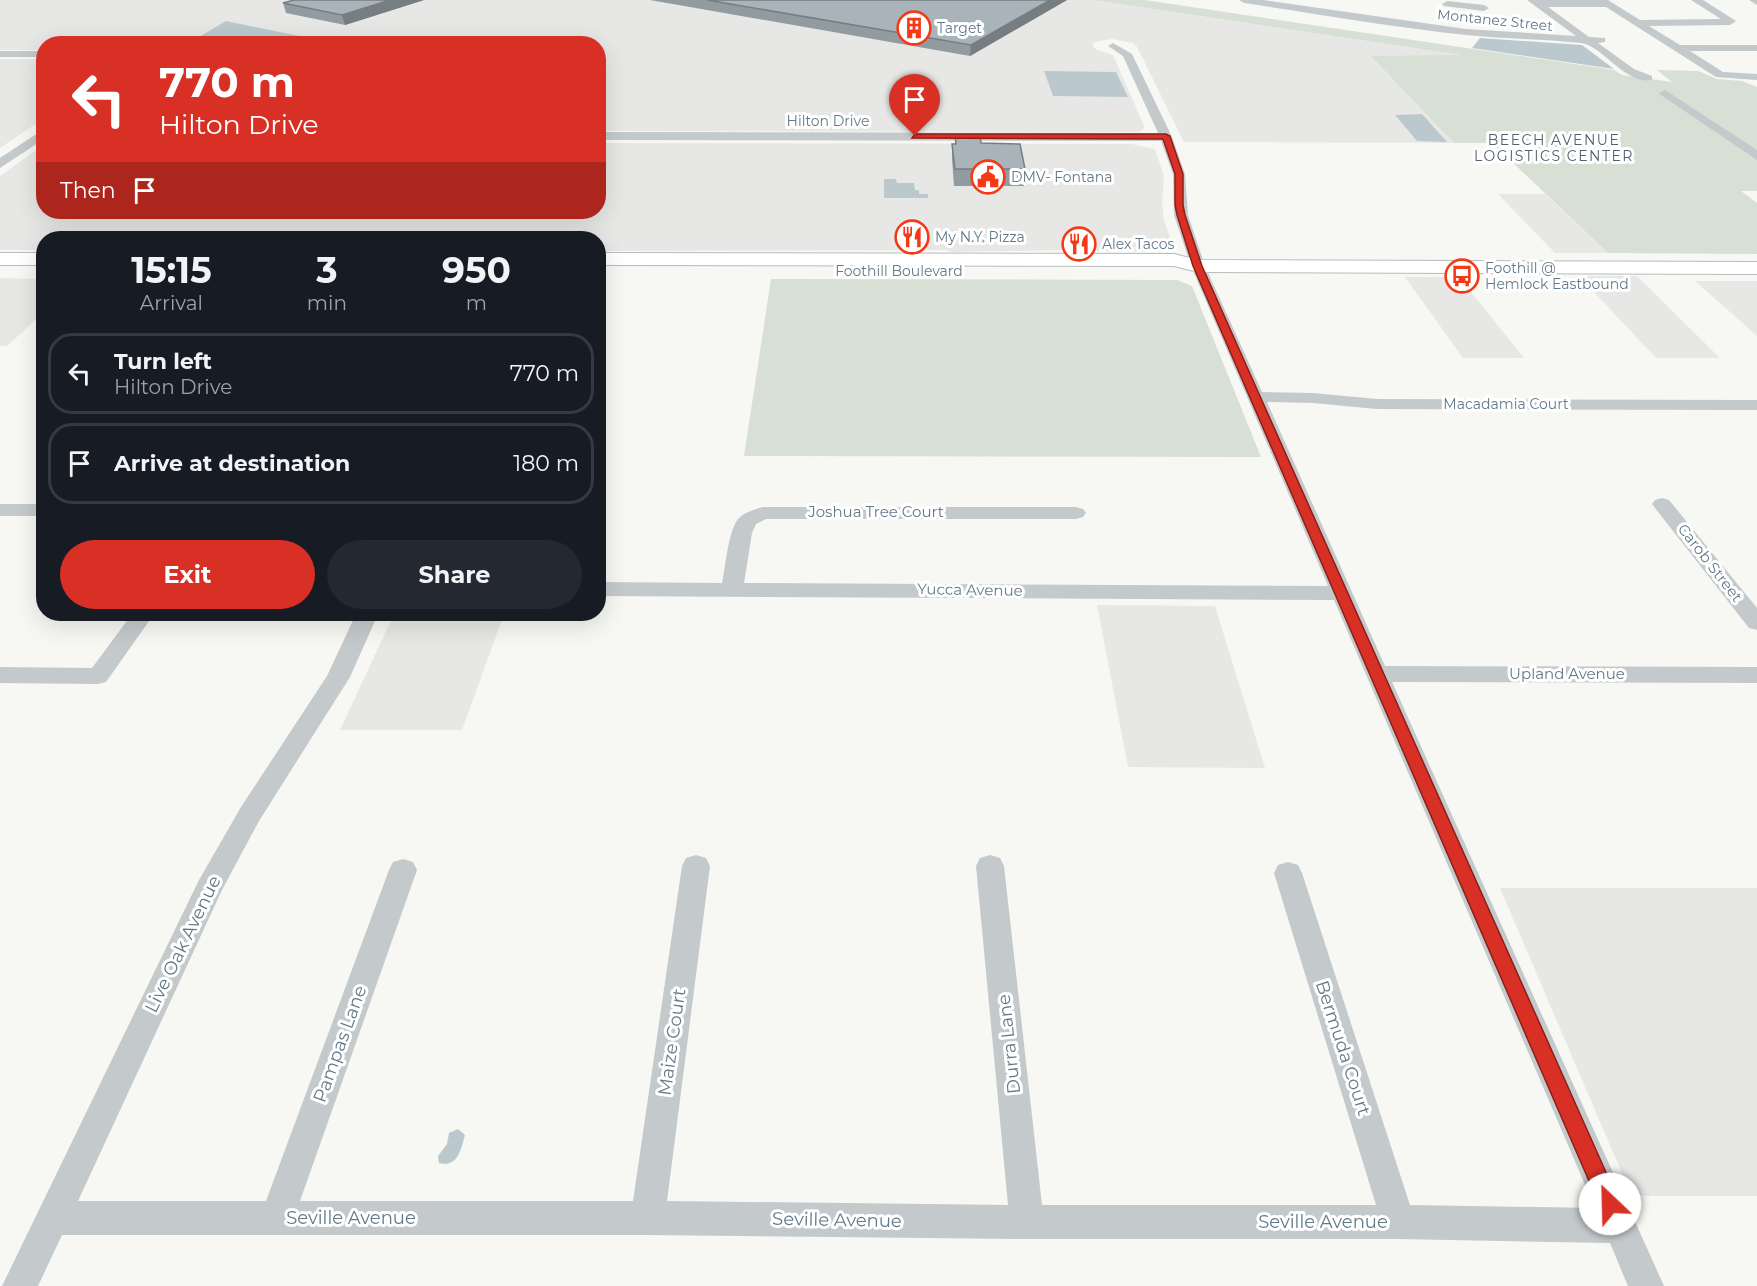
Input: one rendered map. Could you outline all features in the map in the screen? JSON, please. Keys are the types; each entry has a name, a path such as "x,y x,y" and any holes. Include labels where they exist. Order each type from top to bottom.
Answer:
{"main road":[{"path":"0,259 36,259"},
{"name":"Foothill Boulevard","path":"606,259 1174,260 1198,266 1757,268"},
{"name":"Foothill Boulevard","path":"606,271 1177,272 1198,266"},
{"path":"0,270 36,270"}],"street":[{"name":"Montanez Street","path":"1244,0 1521,38 1601,40"},
{"path":"1637,23 1732,21 1696,0"},
{"path":"1541,2 1606,2 1726,77 1757,77"},
{"path":"1541,2 1647,72 1648,78 1630,71 1587,40 1541,2"},
{"path":"1328,12 1337,5"},
{"path":"1427,26 1443,8 1484,8"},
{"path":"1113,46 1127,54 1166,136 1179,174 1181,215 1198,266 1646,1286"},
{"path":"1678,48 1757,48"},
{"path":"0,54 36,54"},
{"path":"1665,93 1757,156"},
{"name":"Hilton Drive","path":"606,136 1166,136"},
{"path":"0,164 36,139"},
{"name":"Macadamia Court","path":"1256,397 1313,398 1377,404 1757,405"},
{"name":"Carob Street","path":"1662,504 1757,623"},
{"path":"0,510 36,510"},
{"name":"Joshua Tree Court","path":"732,589 741,533 748,520 763,513 1076,513"},
{"name":"Yucca Avenue","path":"606,589 1342,593"},
{"path":"0,675 98,676 138,621"},
{"name":"Live Oak Avenue","path":"20,1286 208,888 250,814 338,677 364,621"},
{"name":"Upland Avenue","path":"1377,674 1757,675"},
{"name":"Maize Court","path":"648,1218 696,866"},
{"name":"Durra Lane","path":"990,866 1028,1222"},
{"name":"Pampas Lane","path":"277,1218 403,870"},
{"name":"Bermuda Court","path":"1288,873 1398,1222"},
{"name":"Seville Avenue","path":"54,1218 648,1218 1028,1222 1398,1222 1619,1226"}],"shaded area":[{"path":"0,0 1092,0 1467,56 1372,56 1454,143 1184,142 1137,47 1133,43 1112,39 1095,42 1092,45 1097,50 1113,55 1145,128 1139,132 606,131 606,36 36,36 36,50 0,50"},
{"path":"1092,0 1145,0 1614,70 1622,75 1672,82 1657,70 1698,71 1717,79 1742,81 1757,87 1757,191 1741,191 1757,203 1757,254 1608,253 1492,143 1454,143 1371,56 1461,55"},
{"path":"226,21 299,36 201,36"},
{"path":"1480,38 1582,45 1614,69 1472,48"},
{"path":"0,59 36,59 36,124 0,148"},
{"path":"1044,71 1116,72 1128,97 1053,96"},
{"path":"1422,114 1447,142 1417,141 1395,115"},
{"path":"606,143 1132,144 1155,149 1164,176 1162,203 1164,221 1173,246 1161,252 1067,250 606,251 606,231 36,231 36,250 0,250 0,176 36,150 36,219 606,219"},
{"path":"884,179 896,179 897,183 914,183 915,190 919,190 919,194 928,194 928,198 884,198"},
{"path":"1498,194 1545,194 1608,253 1555,253"},
{"path":"1579,276 1637,276 1720,358 1656,358"},
{"path":"1405,277 1459,277 1524,358 1463,358"},
{"path":"0,278 36,279 36,319 7,346 0,346"},
{"path":"771,279 1177,280 1192,286 1261,457 744,456"},
{"path":"1695,281 1757,281 1757,336"},
{"path":"1097,605 1215,606 1265,768 1128,767"},
{"path":"391,621 501,621 462,730 340,730"},
{"path":"1500,888 1757,888 1757,1196 1646,1196 1630,1192"},
{"path":"458,1129 465,1135 458,1156 451,1163 439,1163 438,1156 447,1144 449,1133"}],"building":[{"path":"294,0 390,0 342,15 283,3"},
{"name":"Target","path":"707,0 1050,0 971,45"},
{"path":"955,135 980,135 981,143 1020,144 1025,169 955,169 952,144 956,144"}],"place":[{"name":"Target","path":"914,28"},
{"name":"DMV- Fontana","path":"988,177"},
{"name":"My N.Y. Pizza","path":"912,237"},
{"name":"Alex Tacos","path":"1079,244"},
{"name":"Foothill @ Hemlock Eastbound","path":"1462,276"}],"district":[{"name":"BEECH AVENUE LOGISTICS CENTER","path":"1554,148"}],"route":[{"path":"915,136 1166,136 1179,174 1181,215 1198,266 1610,1204"}]}
